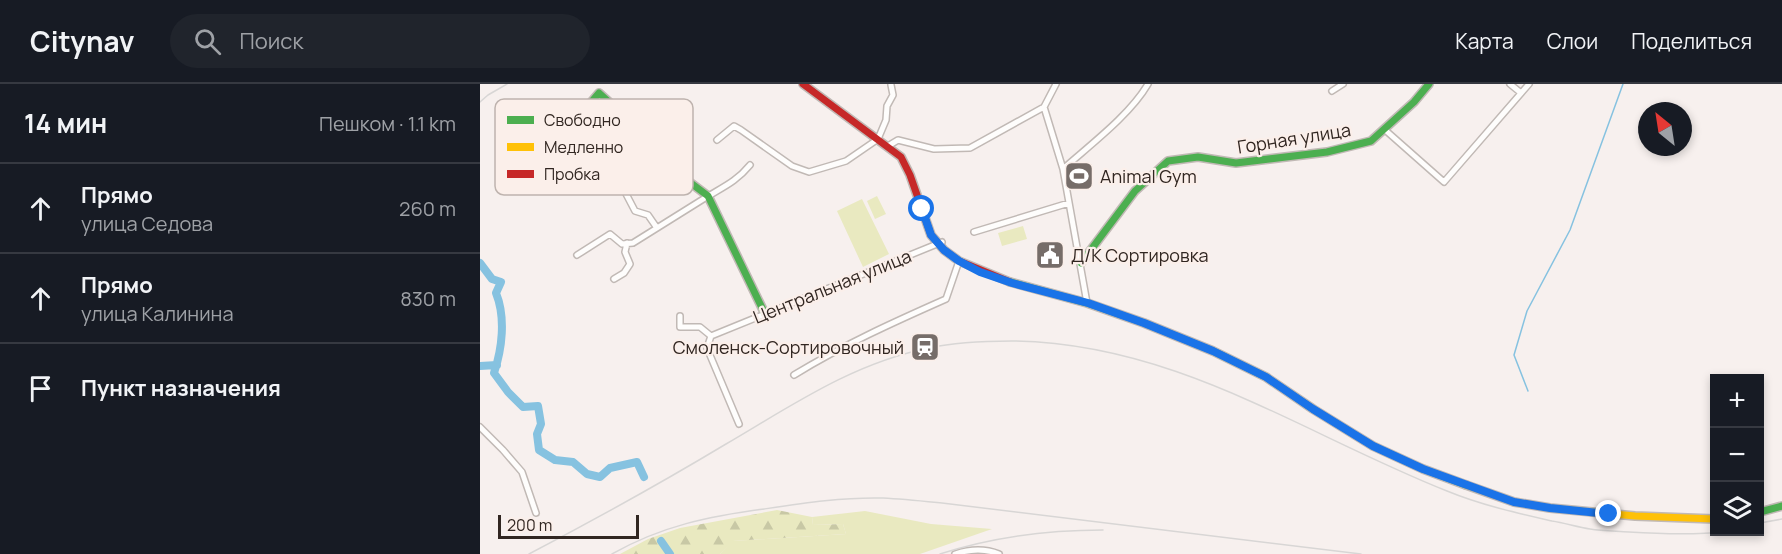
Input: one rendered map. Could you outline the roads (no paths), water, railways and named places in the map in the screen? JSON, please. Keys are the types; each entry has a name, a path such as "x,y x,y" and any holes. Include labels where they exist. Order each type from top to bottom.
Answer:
{"street":[{"path":"803,84 901,157 910,175 931,235 944,250 980,272 1088,303 1213,351 1266,377 1373,446 1423,469 1514,502 1550,508 1710,519"},
{"path":"717,140 734,126 792,166 809,172 846,161 878,139 886,120 887,106 893,95 891,84"},
{"path":"888,146 898,140 934,149 970,148 1044,107 1056,84"},
{"path":"1063,170 1110,128 1142,94 1148,84"},
{"path":"1332,91 1342,84"},
{"name":"Горная улица","path":"1081,263 1135,191 1168,161 1198,157 1236,164 1327,152 1371,141 1386,130 1429,84"},
{"path":"1510,84 1521,93"},
{"path":"1386,130 1444,182 1529,84"},
{"path":"594,99 599,93 606,99"},
{"path":"1044,107 1063,170 1088,303"},
{"path":"577,255 610,234 622,244 633,243 740,177 750,165"},
{"path":"693,185 708,196 765,314"},
{"path":"627,195 635,211 648,215 657,228"},
{"path":"974,232 1069,203"},
{"path":"614,279 624,273 630,264 625,252 627,243"},
{"name":"Центральная улица","path":"711,336 940,243"},
{"path":"794,375 885,326 946,299 959,261"},
{"path":"680,316 680,327 700,327 711,336 707,348 739,424"},
{"path":"480,427 522,472 536,513"},
{"path":"1764,511 1782,506"},
{"path":"955,554 969,550 990,550 999,554"}],"waterway":[{"path":"1528,391 1514,355 1527,311 1570,230 1623,84"},
{"path":"480,263 492,279 501,282 496,293 501,313 502,333 494,373 523,407 538,406 541,424 537,434 539,450 555,460 573,462 587,474 600,477 610,468 637,462 644,477"},
{"path":"480,366 497,365"},
{"path":"661,541 670,554"}],"railway":[{"path":"480,102 507,84"},
{"path":"529,554 702,458 823,387 849,375 874,364 929,348 960,343 1002,341 1072,346 1129,357 1183,374 1236,395 1447,491 1499,508 1595,530 1665,534 1710,533"},
{"path":"612,554 667,529 705,519 838,499 868,498 942,503 1361,554"},
{"path":"1764,522 1782,519"},
{"path":"940,554 980,543 1020,536 1061,531 1103,530"}],"place":[{"name":"Animal Gym","path":"1079,176"},
{"name":"Д/К Сортировка","path":"1050,255"},
{"name":"Смоленск-Сортировочный","path":"925,347"}]}
